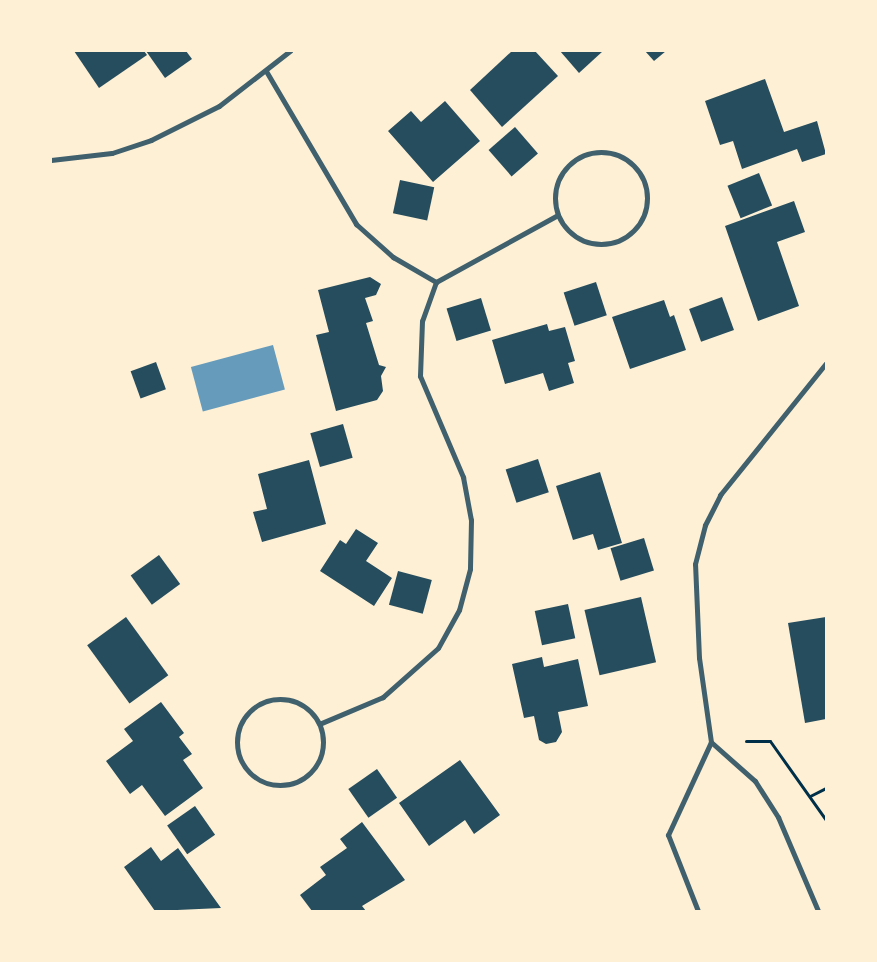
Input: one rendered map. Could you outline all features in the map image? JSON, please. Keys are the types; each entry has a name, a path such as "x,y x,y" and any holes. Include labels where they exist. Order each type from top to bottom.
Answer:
{"street":[{"path":"51,160 112,153 151,140 219,106 290,51"},
{"path":"266,71 356,224 393,257 436,282"},
{"path":"588,154 618,156 640,175 646,204 642,219 621,240 591,244 566,228 558,215 555,200 563,171 588,154"},
{"path":"319,724 384,697 411,677 438,648 459,610 470,569 471,520 463,477 426,395 418,359 422,320 436,282 558,215"},
{"path":"698,911 668,835 712,742 695,608 695,564 705,525 742,465 826,363"},
{"path":"270,700 299,703 319,724 323,739 318,761 304,778 290,784 261,781 241,759 237,744 245,717 270,700"},
{"path":"712,742 755,781 778,817 818,911"}],"path":[{"path":"712,742 770,740 826,820"},
{"path":"810,796 826,788"}],"water":[{"path":"273,345 285,389 203,411 191,367"}],"building":[{"path":"74,51 144,51 147,55 99,88"},
{"path":"146,51 186,51 192,59 165,78"},
{"path":"512,51 535,51 558,76 502,127 470,90"},
{"path":"560,51 603,51 579,73"},
{"path":"645,51 666,51 654,61"},
{"path":"765,79 784,132 817,121 826,154 802,162 797,149 742,169 733,141 720,145 705,101"},
{"path":"445,101 480,141 433,182 388,131 411,111 421,122"},
{"path":"515,127 538,153 512,176 489,150"},
{"path":"759,173 772,205 741,218 727,186"},
{"path":"400,180 434,187 427,221 393,213"},
{"path":"794,201 805,232 777,242 799,306 758,321 725,226"},
{"path":"370,277 381,284 376,295 365,298 373,321 366,323 379,365 386,367 381,376 383,391 377,400 336,411 316,335 329,332 318,290"},
{"path":"596,282 607,315 574,326 564,293"},
{"path":"722,297 734,330 701,342 689,309"},
{"path":"481,298 491,331 457,341 447,309"},
{"path":"664,300 670,317 674,315 686,350 630,369 612,317"},
{"path":"547,324 549,331 565,327 575,361 568,363 574,383 549,391 543,373 505,384 492,340"},
{"path":"156,362 166,389 141,398 131,371"},
{"path":"343,424 353,458 320,467 310,433"},
{"path":"538,459 549,492 516,503 506,470"},
{"path":"309,460 326,524 262,542 253,512 267,509 258,474"},
{"path":"600,472 622,543 598,550 593,534 573,540 556,486"},
{"path":"356,529 378,543 366,561 392,578 374,606 320,571 340,540 346,544"},
{"path":"644,538 654,571 620,581 611,548"},
{"path":"159,555 180,584 152,605 131,576"},
{"path":"398,571 432,580 423,614 389,605"},
{"path":"641,597 656,662 600,675 584,610"},
{"path":"568,604 575,638 542,645 535,611"},
{"path":"126,617 168,675 129,703 87,645"},
{"path":"826,617 826,719 805,723 788,623"},
{"path":"542,657 544,667 578,659 588,706 558,712 562,732 556,742 546,744 539,740 534,716 524,718 512,664"},
{"path":"161,702 184,733 179,737 192,754 183,760 203,788 165,816 142,785 130,794 106,761 133,741 124,729"},
{"path":"460,760 500,815 474,834 465,820 429,846 399,803"},
{"path":"377,769 397,798 368,818 348,789"},
{"path":"195,806 215,835 187,854 167,826"},
{"path":"362,822 405,880 362,906 366,911 312,911 300,895 326,875 320,867 347,848 340,839"},
{"path":"151,847 161,861 178,848 221,908 155,911 124,867"}]}
